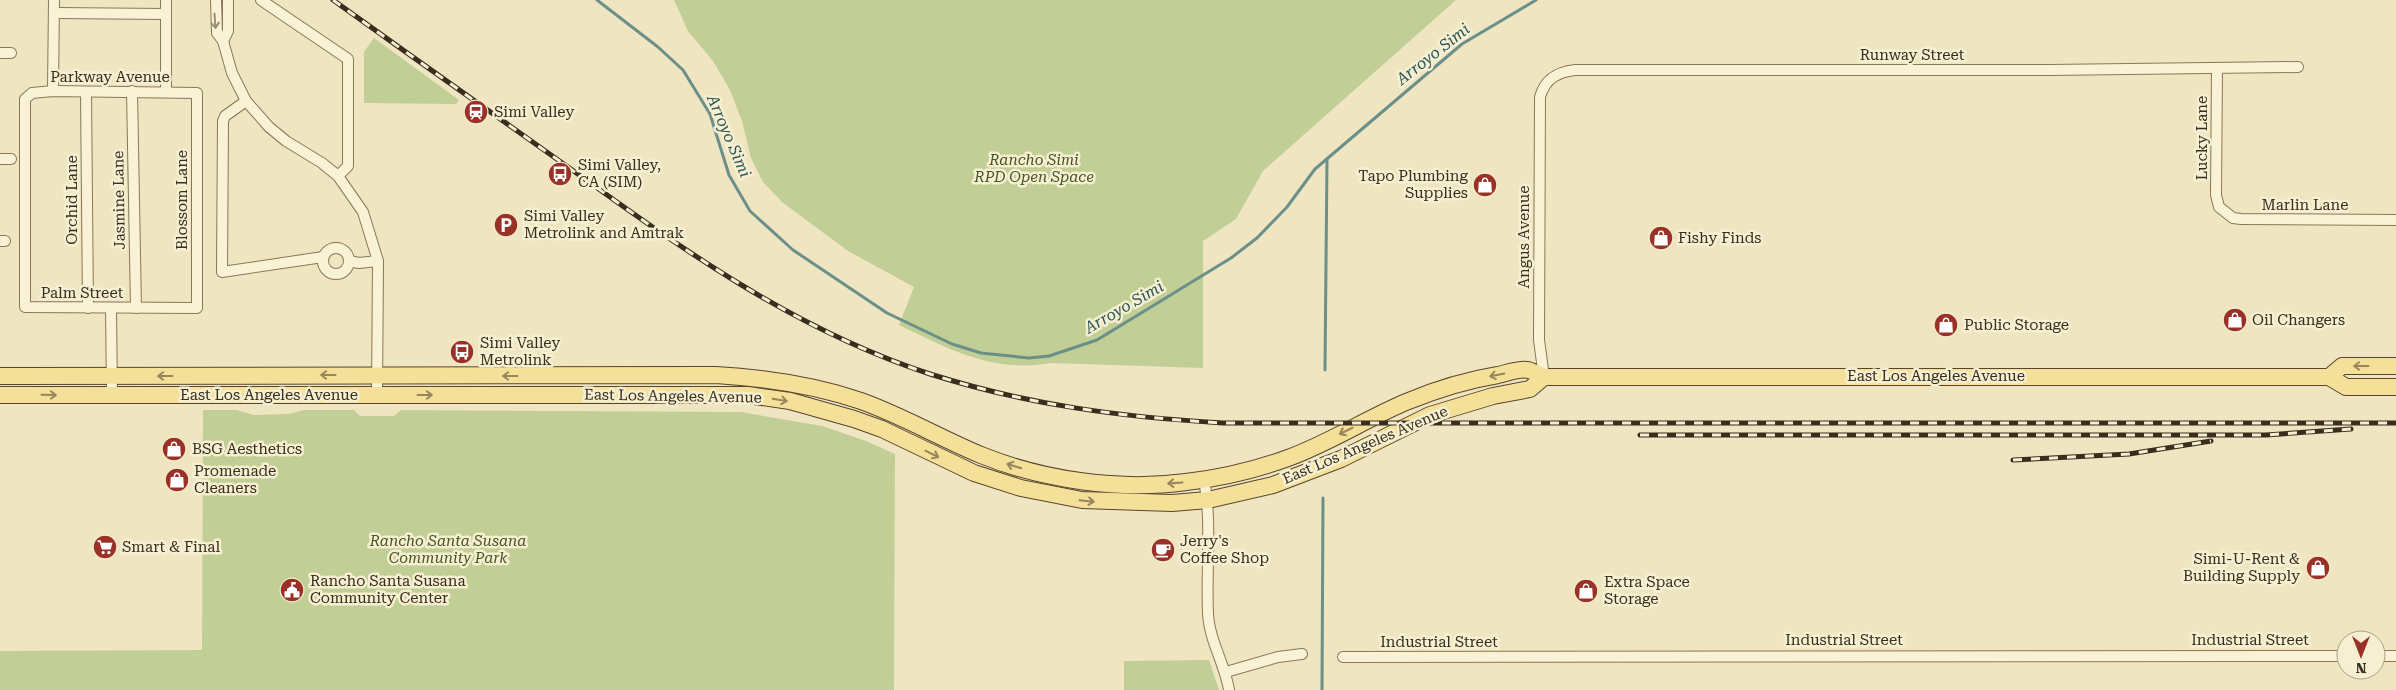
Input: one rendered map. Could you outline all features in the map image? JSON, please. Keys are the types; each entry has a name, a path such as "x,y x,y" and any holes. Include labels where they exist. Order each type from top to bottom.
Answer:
{"main road":[{"name":"East Los Angeles Avenue","path":"2329,377 2342,366 2396,366"},
{"name":"East Los Angeles Avenue","path":"0,376 716,375 762,378 796,384 862,401 897,415 980,454 1048,475 1118,484 1171,484 1231,475 1289,458 1406,402 1457,385 1527,369 1544,377 2329,377 2346,387 2396,387"},
{"name":"East Los Angeles Avenue","path":"0,395 718,394 768,397 854,418 974,473 1021,488 1082,500 1117,503 1172,503 1208,500 1273,485 1310,472 1430,415 1493,396 1530,388 1544,377"}],"street":[{"path":"54,0 54,91"},
{"path":"166,0 166,92"},
{"path":"216,0 216,34 223,41 232,73 246,101 286,141 322,163 338,176 363,212 378,261 377,395"},
{"path":"223,41 228,31 228,0"},
{"path":"261,0 348,59 348,166 338,176"},
{"path":"54,13 166,14"},
{"path":"0,53 11,53"},
{"name":"Lucky Lane","path":"2217,68 2216,195 2219,207"},
{"name":"Runway Street","path":"1540,98 1547,81 1557,74 1575,70 2298,68"},
{"name":"Parkway Avenue","path":"25,98 32,93 54,91 197,92"},
{"name":"Jasmine Lane","path":"132,91 136,308"},
{"name":"Orchid Lane","path":"86,92 88,308"},
{"name":"Blossom Lane","path":"197,92 198,308"},
{"name":"Palm Street","path":"25,98 25,308 198,308"},
{"name":"Angus Avenue","path":"1540,98 1539,340 1544,377"},
{"path":"246,101 225,116 223,121 222,272 323,257"},
{"name":"Marlin Lane","path":"2219,207 2233,218 2241,220 2396,220"},
{"path":"337,248 347,254 349,261 347,269 336,275 325,269 323,257 328,250 337,248"},
{"path":"349,261 359,263 378,261"},
{"path":"111,308 112,396"},
{"path":"1204,479 1208,500 1208,614 1210,631 1226,672 1229,690"},
{"path":"1226,672 1278,656 1302,654"},
{"name":"Industrial Street","path":"1343,657 2336,656"}],"green space":[{"name":"Rancho Simi RPD Open Space","path":"674,0 1456,0 1263,171 1236,219 1203,241 1203,368 1052,363 1010,365 991,362 954,351 899,325 914,287 848,251 782,202 763,182 751,158 742,121 730,90 713,61 688,31"},
{"path":"374,38 459,100 456,104 364,103 364,52"},
{"name":"Rancho Santa Susana Community Park","path":"203,410 237,410 253,415 289,414 304,410 354,410 360,416 394,416 401,410 741,412 822,426 866,441 895,454 894,690 0,690 0,651 202,650"},
{"path":"1209,660 1219,690 1124,690 1124,661"}],"waterway":[{"name":"Arroyo Simi","path":"597,0 658,47 683,70 710,114 729,175 750,211 793,250 887,313 952,344 981,353 1029,358 1049,356 1097,340 1231,258 1257,238 1287,207 1315,169 1462,44 1536,0"},
{"path":"1325,370 1327,159"},
{"path":"1322,690 1323,498"}],"railway":[{"path":"333,0 654,228 741,285 786,311 880,356 930,374 1039,402 1111,413 1223,423 2396,423"},
{"path":"1640,435 2266,435 2351,429"},
{"path":"2013,460 2129,454 2211,441"}],"place":[{"name":"Simi Valley","path":"476,112"},
{"name":"Simi Valley, CA (SIM)","path":"560,174"},
{"name":"Tapo Plumbing Supplies","path":"1485,185"},
{"name":"Simi Valley Metrolink and Amtrak","path":"506,225"},
{"name":"Fishy Finds","path":"1661,238"},
{"name":"Oil Changers","path":"2235,320"},
{"name":"Public Storage","path":"1946,325"},
{"name":"Simi Valley Metrolink","path":"462,352"},
{"name":"BSG Aesthetics","path":"174,449"},
{"name":"Promenade Cleaners","path":"177,480"},
{"name":"Smart & Final","path":"105,547"},
{"name":"Jerry's Coffee Shop","path":"1163,550"},
{"name":"Simi-U-Rent & Building Supply","path":"2318,568"},
{"name":"Rancho Santa Susana Community Center","path":"292,590"},
{"name":"Extra Space Storage","path":"1586,591"}]}
